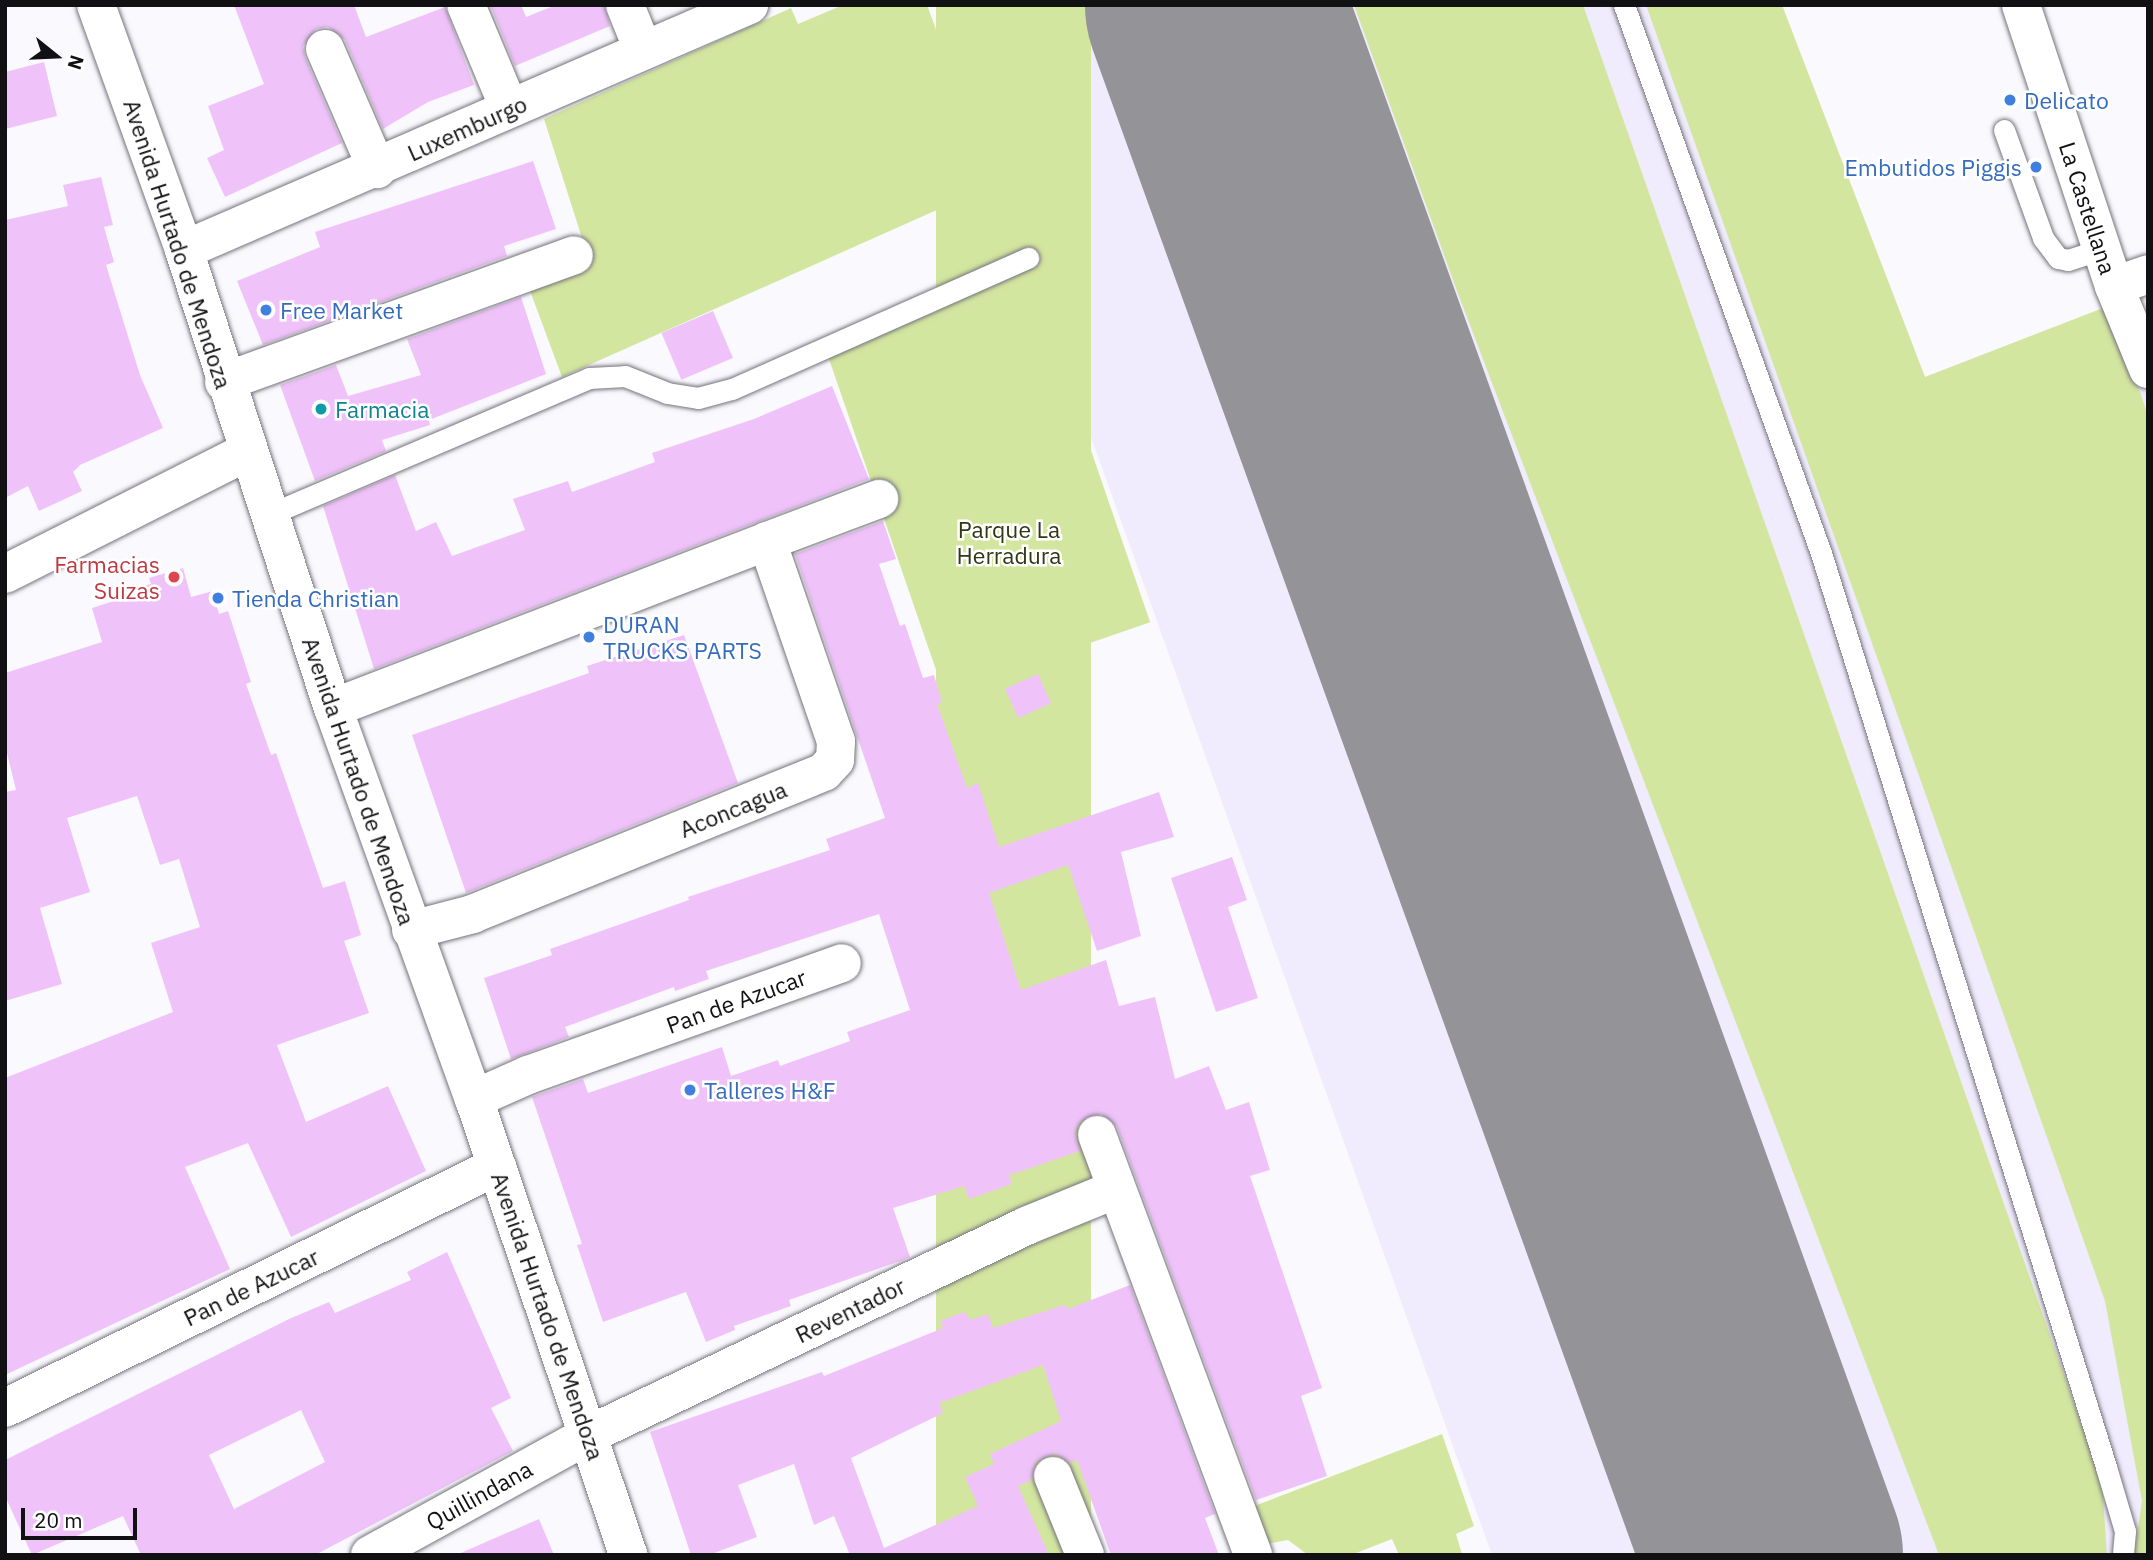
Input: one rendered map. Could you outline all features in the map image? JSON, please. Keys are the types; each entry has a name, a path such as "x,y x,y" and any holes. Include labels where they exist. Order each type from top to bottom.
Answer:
{"street":[{"name":"Avenida Hurtado de Mendoza","path":"96,5 184,250 224,382 333,708 497,1166 628,1555"},
{"path":"466,5 509,108"},
{"path":"625,5 643,50"},
{"name":"Luxemburgo","path":"184,250 377,169 509,108 749,5"},
{"name":"La Castellana","path":"2021,5 2102,249 2131,280 2148,369"},
{"path":"324,49 377,169"},
{"path":"224,382 573,255"},
{"path":"5,574 247,452"},
{"path":"333,708 879,499"},
{"name":"Aconcagua","path":"411,930 473,914 824,772 835,760 836,741 768,541"},
{"name":"Pan de Azucar","path":"474,1100 528,1075 842,962"},
{"path":"1097,1135 1114,1190 1253,1555"},
{"name":"Pan de Azucar","path":"5,1408 497,1166"},
{"name":"Reventador","path":"588,1435 1026,1226 1114,1190"},
{"name":"Quillindana","path":"370,1555 588,1435"},
{"path":"1054,1476 1085,1555"}],"lane":[{"path":"1624,5 1821,553 2106,1467 2125,1531 2123,1555"},
{"path":"2004,130 2043,238 2058,258 2068,260 2102,249"},
{"path":"268,515 589,378 625,376 667,393 698,398 732,389 1028,258"}],"shaded area":[{"path":"936,5 1782,5 1925,377 2111,305 2148,398 2148,1555 1492,1555"}],"green space":[{"path":"843,5 927,5 993,185 562,377 529,288 589,260 544,119 791,8 798,24"},
{"path":"936,5 1091,5 1091,1555 936,1555"},
{"path":"1354,5 1583,5 2102,1483 2107,1555 1939,1555 1457,291"},
{"path":"1646,5 1782,5 1925,377 2111,305 2148,416 2148,1555 2134,1555 2142,1501 2105,1301"},
{"name":"Parque La Herradura","path":"1032,279 1150,622 944,693 826,350"},
{"path":"1442,1434 1474,1526 1456,1534 1462,1554 1399,1555 1392,1539 1351,1555 1308,1555 1288,1540 1266,1544 1252,1507"}],"building":[{"path":"234,5 354,5 366,37 445,7 474,85 428,102 383,129 345,40 328,27 316,29 303,46 305,57 342,143 225,197 207,158 224,150 208,106 264,84"},
{"path":"490,5 521,5 526,17 556,5 604,5 610,26 515,66"},
{"path":"44,62 57,116 5,129 5,72"},
{"path":"533,161 556,229 504,246 507,256 263,345 237,281 320,247 315,232"},
{"path":"101,177 113,225 104,227 114,262 106,265 140,375 163,428 80,465 73,472 82,491 39,511 28,486 5,498 5,220 68,206 63,185"},
{"path":"521,297 546,374 429,420 430,425 382,440 386,451 315,481 280,385 336,365 348,396 421,375 407,339"},
{"path":"713,311 733,358 681,380 661,333"},
{"path":"832,386 869,479 374,669 323,506 395,475 416,531 436,522 452,556 525,530 513,499 568,481 572,492 655,462 652,453 754,419"},
{"path":"883,521 896,559 879,564 900,626 905,624 923,678 934,675 942,702 937,704 967,788 978,783 999,847 1159,792 1174,837 1121,852 1141,936 1097,951 1068,865 989,893 1021,990 1106,960 1119,1006 1155,997 1175,1079 1209,1066 1226,1110 1249,1102 1270,1170 1250,1176 1322,1388 1301,1396 1327,1476 1256,1500 1117,1127 1101,1114 1080,1122 1075,1132 1080,1151 1009,1175 1012,1184 969,1199 964,1186 893,1208 910,1257 903,1260 789,1300 791,1306 734,1326 735,1330 706,1342 686,1292 603,1322 577,1245 582,1244 532,1097 583,1079 588,1093 722,1047 731,1076 778,1060 780,1066 850,1041 847,1032 910,1010 879,914 706,971 709,979 675,991 674,987 565,1027 569,1037 511,1059 484,978 552,955 550,949 689,900 688,897 830,850 826,839 885,818 795,554"},
{"path":"183,568 191,597 213,591 219,614 228,611 251,682 246,684 271,755 276,753 323,888 345,881 361,935 344,941 369,1013 277,1045 306,1122 388,1086 426,1171 291,1237 248,1143 185,1167 230,1269 5,1375 5,1078 173,1012 151,943 200,927 179,859 160,865 137,796 67,818 90,892 40,908 62,984 5,1001 5,792 16,790 5,745 5,673 102,642 92,608 142,592 140,587 151,584 149,578"},
{"path":"684,635 738,783 466,893 412,735 589,673 587,666"},
{"path":"1038,674 1051,703 1018,718 1005,689"},
{"path":"1232,857 1247,900 1228,907 1258,998 1216,1012 1171,878"},
{"path":"447,1252 511,1398 491,1408 513,1451 315,1555 141,1555 123,1516 32,1555 5,1496 5,1460 289,1319 329,1302 335,1313 411,1280 407,1272","holes":["301,1410 325,1462 234,1509 209,1455"]},
{"path":"1130,1285 1215,1514 1205,1518 1219,1555 1111,1555 1077,1460 1070,1463 1055,1454 1036,1462 1032,1480 1018,1486 1049,1555 850,1555 834,1516 814,1525 794,1464 738,1485 757,1537 709,1555 691,1555 650,1432 822,1372 824,1376 943,1328 940,1321 964,1312 971,1320 988,1314 993,1328 1064,1305 1068,1309","holes":["1043,1365 1061,1421 990,1454 994,1464 965,1477 978,1506 884,1548 851,1458 943,1413 939,1403"]},
{"path":"539,1519 554,1555 456,1555"}],"taxiway":[{"path":"1758,1519 1848,1555"}],"runway":[{"path":"1214,5 1773,1555"}],"place":[{"name":"Delicato","path":"2010,100"},
{"name":"Embutidos Piggis","path":"2036,167"},
{"name":"Free Market","path":"266,310"},
{"name":"Farmacia","path":"321,409"},
{"name":"Farmacias Suizas","path":"174,577"},
{"name":"Tienda Christian","path":"218,598"},
{"name":"DURAN TRUCKS PARTS","path":"589,637"},
{"name":"Talleres H&F","path":"690,1090"}]}
